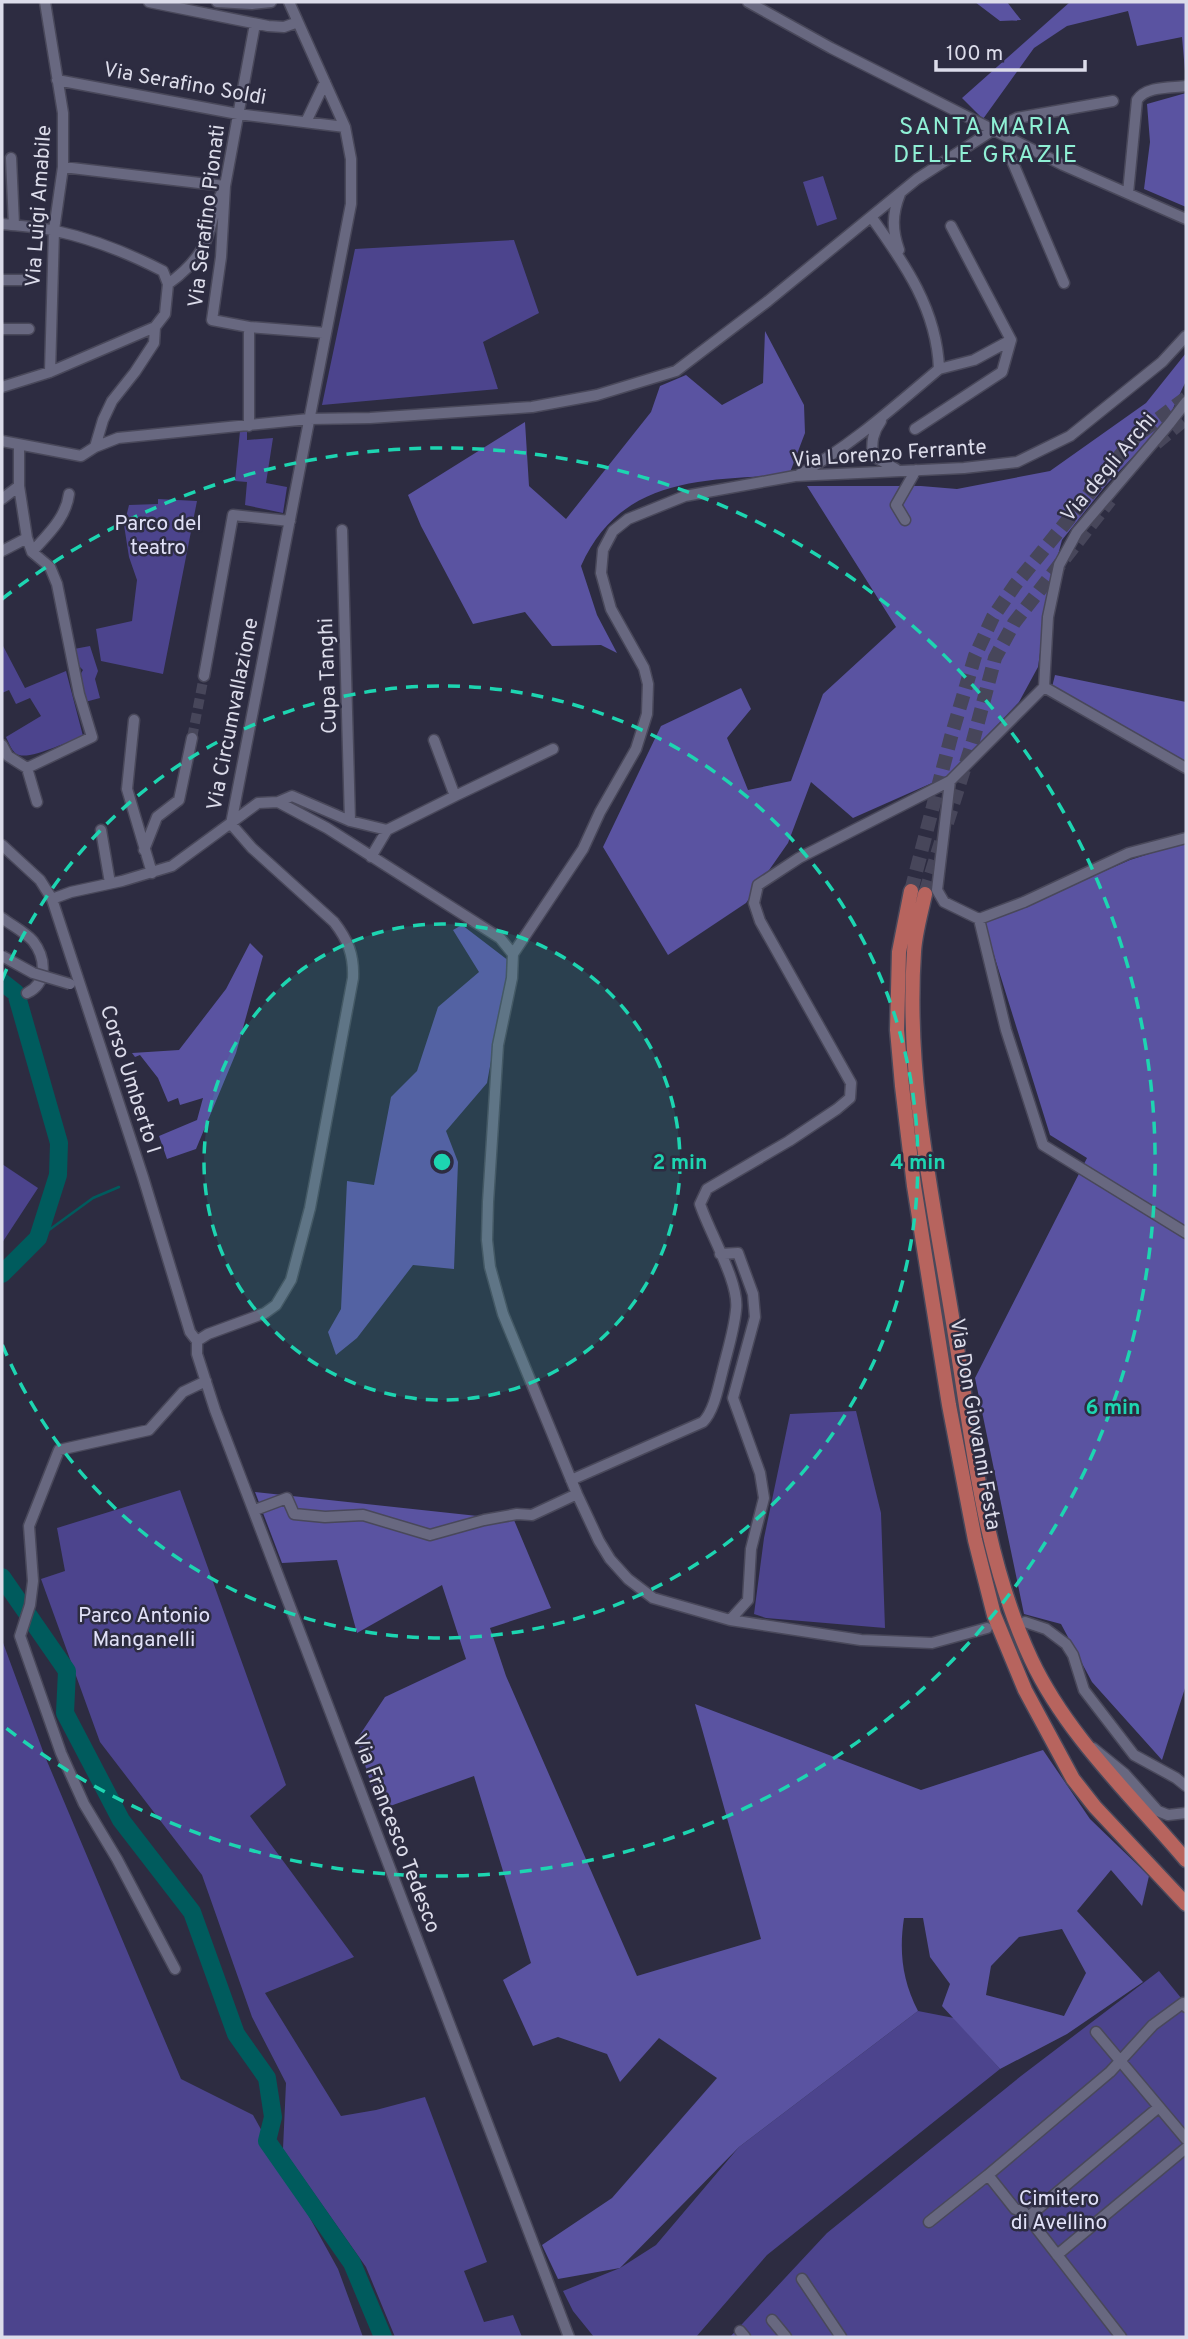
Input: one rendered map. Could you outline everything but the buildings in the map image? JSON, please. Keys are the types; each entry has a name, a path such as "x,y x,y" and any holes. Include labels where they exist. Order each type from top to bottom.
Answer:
{"main road":[{"name":"Via Don Giovanni Festa","path":"1186,1860 1058,1710 1015,1621 993,1553 980,1489 920,1122 913,1037 918,893 899,952 897,1030 903,1098 914,1186 949,1405 975,1540 994,1615 1025,1690 1073,1779 1186,1904"}],"street":[{"name":"Via Luigi Amabile","path":"45,2 63,113 63,167 54,230 50,372"},
{"path":"149,2 255,24 284,27 298,22"},
{"path":"217,2 271,2"},
{"name":"Via Circumvallazione","path":"197,1341 208,1334 265,1313 276,1305 291,1280 310,1208 353,978 351,950 334,922 252,848 231,824 351,204 351,159 345,127 289,2"},
{"path":"748,2 789,26 1011,139 1185,219"},
{"name":"Via Serafino Pionati","path":"255,24 225,186 221,257 212,320 249,327 326,333"},
{"name":"Via Serafino Soldi","path":"57,80 238,114 345,127"},
{"path":"306,122 325,82"},
{"path":"1128,193 1134,108 1137,100 1140,95 1149,91 1186,86"},
{"path":"2,441 81,457 95,447 118,438 309,419 370,418 532,407 597,395 676,371 872,218 901,192 993,130 1017,118 1113,101"},
{"path":"1011,139 1010,156 1064,283"},
{"path":"11,158 14,225"},
{"path":"63,167 225,186 215,205 204,246 185,272 168,284"},
{"path":"901,192 894,209 893,234 935,328 939,345 939,369"},
{"path":"872,218 904,263"},
{"path":"2,224 54,230 113,248 163,271 168,284 165,314 155,327 50,372 2,387"},
{"path":"915,429 1002,372 1010,340 951,226"},
{"path":"2,280 22,280"},
{"path":"95,447 103,420 113,401 154,343 155,327"},
{"path":"249,327 249,426"},
{"path":"2,329 29,329"},
{"name":"Via Lorenzo Ferrante","path":"513,954 583,849 600,812 636,749 647,714 648,684 644,668 611,609 601,573 603,550 613,531 628,519 685,496 795,476 995,466 1017,461 1070,436 1161,362 1186,336"},
{"path":"795,476 825,460 939,369 974,360 1010,340"},
{"name":"Via degli Archi","path":"1044,687 1048,617 1059,565 1077,532 1186,402"},
{"path":"884,415 875,430 871,445 873,456 897,470"},
{"path":"19,445 19,486 27,538 32,552 50,567 57,584 79,694 92,737 27,768"},
{"path":"905,520 896,505 916,470"},
{"path":"2,499 19,486"},
{"path":"32,552 67,509 69,494"},
{"path":"204,676 233,515 290,521"},
{"name":"Cupa Tanghi","path":"342,530 350,821"},
{"path":"2,551 27,538"},
{"path":"571,1480 703,1422 708,1417 720,1381 737,1307 731,1278 700,1204 707,1189 789,1141 837,1110 850,1098 850,1083 760,921 754,903 758,885 799,858 950,781 1044,687 1186,768"},
{"path":"134,720 127,789 152,873"},
{"path":"144,850 157,817 179,800 192,738"},
{"path":"434,740 455,796"},
{"path":"2,745 8,755 27,768 37,802"},
{"path":"371,857 387,830 553,749"},
{"path":"950,781 937,890 944,902 979,919 1024,902 1129,853 1186,838"},
{"path":"52,900 71,892 172,866 258,803 278,802 292,796 350,821 387,830"},
{"path":"278,802 315,821 500,938 513,954 512,978 498,1045 488,1202 489,1253 503,1314 577,1494 610,1559 641,1590 653,1598 730,1620 861,1640 932,1643 987,1628"},
{"path":"101,830 110,883"},
{"name":"Corso Umberto I","path":"2,845 46,887 52,900 75,985 143,1177 190,1332 197,1341"},
{"path":"2,918 31,939 43,965 39,984 27,993"},
{"path":"979,919 1006,1030 1043,1145 1186,1233"},
{"path":"2,956 33,973 75,985"},
{"path":"720,1254 738,1253 753,1294 755,1317 733,1398 760,1473 764,1498 751,1549 748,1600 730,1620"},
{"name":"Via Francesco Tedesco","path":"197,1341 197,1354 206,1381 338,1735 569,2337"},
{"path":"175,1969 117,1859 84,1804 61,1753 20,1636 30,1605 33,1581 29,1527 59,1450 149,1430 183,1392 206,1381"},
{"path":"255,1510 287,1498 294,1514 325,1517 363,1515 430,1535 517,1514 532,1515 577,1494"},
{"path":"1025,1622 1046,1629 1066,1644 1073,1655 1084,1690 1134,1755 1176,1777 1186,1786"},
{"path":"1083,1741 1118,1768 1157,1811 1168,1815 1186,1813"},
{"path":"929,2222 1121,2062 1153,2025 1183,2003 1186,2007"},
{"path":"1096,2032 1186,2139"},
{"path":"1028,2217 1159,2107"},
{"path":"1057,2255 1186,2148"},
{"path":"988,2175 1015,2209 1023,2211 1028,2217 1121,2337"},
{"path":"802,2280 841,2337"},
{"path":"772,2320 786,2337"}],"green space":[{"path":"823,176 837,219 817,226 803,182"},
{"path":"514,240 539,313 483,342 498,389 322,405 355,249"},
{"path":"240,431 247,431 247,440 273,438 266,483 287,487 283,513 245,505 247,482 235,481"},
{"name":"Parco del teatro","path":"158,499 197,501 163,674 101,661 96,629 132,621 137,580 129,557 124,525 129,505 158,504"},
{"path":"2,644 25,688 66,671 83,736 25,756 14,752 6,737 41,716 30,698 16,704 9,690 2,693"},
{"path":"90,646 98,671 95,679 100,698 85,702 80,675 83,670 78,665 74,649"},
{"path":"2,1164 38,1188 2,1243"},
{"path":"856,1411 881,1513 885,1628 766,1618 754,1614 764,1538 790,1414"},
{"name":"Parco Antonio Manganelli","path":"180,1490 286,1785 250,1816 354,1957 265,1993 341,2116 425,2097 487,2262 464,2271 484,2322 513,2315 522,2337 395,2337 366,2267 283,2149 286,2083 252,2017 202,1875 100,1742 41,1579 65,1571 57,1528"},
{"path":"2,1640 44,1754 181,2079 253,2115 338,2269 363,2337 2,2337"},
{"name":"Cimitero di Avellino","path":"1159,1971 1186,2004 1186,2337 730,2337 827,2233 1021,2076"},
{"path":"918,2011 954,2018 1000,2069 767,2255 696,2337 594,2337 573,2311 563,2291 620,2268 656,2245 739,2147"}],"shaded area":[{"path":"975,2 1007,2 1021,20 1000,21"},
{"path":"1070,2 1186,2 1186,82 1182,37 1137,46 1128,11 1067,26 1034,48 983,119 962,98"},
{"path":"1186,93 1186,207 1144,189 1150,142 1147,104"},
{"path":"765,331 804,405 805,433 789,475 697,482 668,489 642,499 619,515 598,536 581,566 597,615 617,653 601,645 552,646 525,612 473,624 421,526 408,495 525,422 529,486 566,519 651,412 660,386 686,375 722,405 763,383"},
{"path":"1186,353 1186,381 1167,421 1106,485 1062,540 1049,589 1038,667 1019,702 950,775 853,818 811,782 788,843 746,903 668,955 603,847 661,726 741,688 751,709 727,738 748,790 791,781 823,694 896,627 807,486 921,486 957,489 1050,471 1146,403"},
{"path":"1055,675 1186,702 1186,762 1052,687"},
{"path":"1186,842 1186,1685 1162,1760 1092,1682 1061,1624 1024,1614 975,1378 1087,1158 1050,1135 984,923 1130,860"},
{"path":"462,925 509,961 487,1083 446,1131 458,1162 454,1269 413,1265 357,1338 336,1355 328,1332 341,1309 347,1181 374,1185 391,1097 417,1071 438,1007 479,972 453,930"},
{"path":"250,943 263,956 236,1053 196,1149 167,1159 159,1136 197,1120 203,1098 180,1105 178,1098 168,1102 158,1078 140,1055 135,1057 132,1053 179,1050 226,989"},
{"path":"255,1492 514,1520 551,1608 490,1628 506,1676 637,1976 761,1939 695,1704 921,1790 1043,1750 1090,1819 1149,1876 1142,1906 1111,1870 1077,1911 1143,1982 1067,2034 1000,2069 942,2006 950,1984 930,1957 923,1918 904,1918 903,1965 908,1988 918,2011 739,2147 620,2268 558,2279 542,2245 612,2198 717,2078 659,2038 620,2082 607,2054 558,2037 533,2046 503,1980 531,1963 474,1776 379,1810 357,1739 385,1697 466,1659 442,1585 357,1633 337,1560 282,1563","holes":["1062,1929 1086,1973 1064,2016 986,1995 991,1966 1019,1937"]}],"waterway":[{"path":"2,982 16,993 59,1143 58,1175 38,1238 2,1274"},
{"path":"38,1238 93,1198 119,1187"},
{"path":"2,1577 67,1671 65,1713 121,1820 192,1912 236,2034 267,2078 273,2117 267,2141 352,2263 383,2337"}],"tunnel":[{"path":"911,891 975,656 993,617 1015,585 1136,436 1186,398"},
{"path":"1156,443 1186,418"},
{"path":"947,823 995,658 1014,623 1110,500"},
{"path":"192,738 204,676"},
{"path":"925,894 941,842"}],"district":[{"name":"SANTA MARIA DELLE GRAZIE","path":"986,140"}]}
